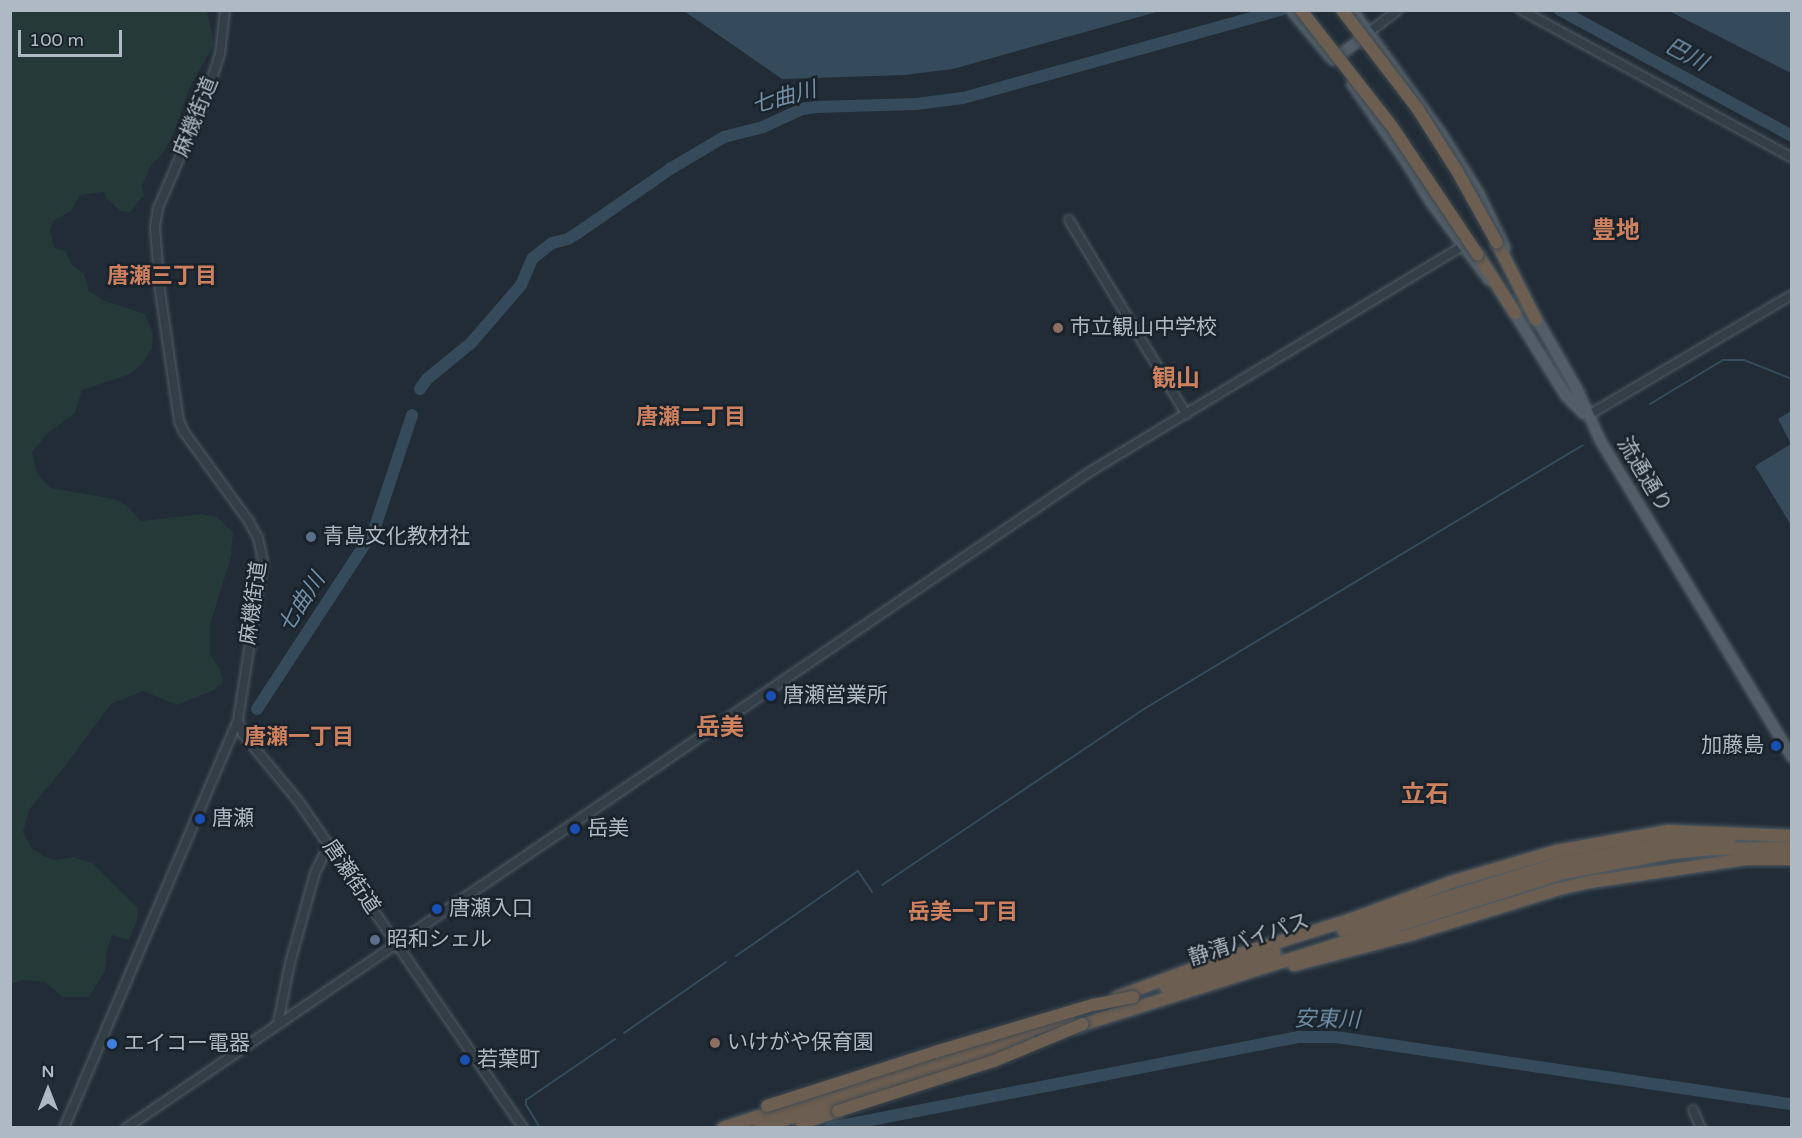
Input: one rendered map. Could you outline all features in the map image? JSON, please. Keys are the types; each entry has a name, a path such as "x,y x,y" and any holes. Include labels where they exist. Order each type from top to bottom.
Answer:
{"highway":[{"path":"1342,10 1416,108 1457,171 1536,320"},
{"path":"1295,12 1391,125 1515,313"},
{"path":"723,1128 1040,1025 1195,968 1349,920 1512,863 1584,845 1668,831 1722,831 1752,836"},
{"path":"1333,933 1417,898 1558,857 1692,837 1791,837"},
{"name":"静清バイパス","path":"727,1128 1517,875 1596,855 1695,841 1791,837"},
{"name":"静清バイパス","path":"759,1128 1519,885 1598,864 1712,849 1791,848"},
{"path":"765,1128 940,1071 1130,1017 1301,962 1413,934 1528,897 1590,882 1745,859"},
{"path":"1268,965 1301,959 1564,881 1627,870 1745,859 1791,859"},
{"path":"714,1128 767,1106 935,1052 1093,1005 1133,998"},
{"path":"786,1128 994,1060 1083,1024"}],"main road":[{"path":"1352,10 1435,125 1479,194 1536,320 1577,389 1587,416"},
{"path":"1295,12 1333,60 1405,160 1462,246 1515,313 1566,396 1587,416"},
{"path":"1333,60 1369,32"},
{"name":"流通通り","path":"1587,416 1791,757"}],"street":[{"name":"麻機街道","path":"64,1128 238,720 263,561 260,546 248,520 184,432 179,421 160,291 154,227 158,208 206,96 220,54 225,10"},
{"path":"1369,32 1398,10"},
{"path":"1521,10 1791,158"},
{"path":"1069,220 1186,414"},
{"path":"126,1128 395,942 617,795 839,640 1082,477 1462,246"},
{"path":"1587,416 1791,295"},
{"name":"唐瀬街道","path":"238,720 243,734 299,802 329,844 523,1128"},
{"path":"278,1023 290,963 315,873 329,844"},
{"path":"1693,1110 1701,1128"}],"green space":[{"path":"11,10 207,11 214,44 188,91 176,128 164,152 151,165 142,186 144,195 130,212 121,211 106,198 104,192 80,195 71,211 53,221 50,231 54,247 66,252 72,265 84,274 89,291 105,301 145,314 153,334 152,349 143,363 130,374 82,390 75,413 47,434 32,452 37,474 51,488 114,499 127,506 141,521 202,514 217,517 233,532 231,557 210,625 210,655 220,669 223,682 214,690 177,705 143,691 111,704 29,810 23,832 31,847 44,857 55,860 74,857 92,863 138,908 137,921 129,940 112,935 107,950 105,971 89,997 63,997 45,982 22,980 11,984"}],"water":[{"path":"684,11 1160,11 953,69 904,75 782,79"},
{"path":"1669,11 1791,11 1791,73"},
{"path":"1791,411 1791,444 1778,419"},
{"path":"1791,444 1791,525 1755,466"}],"waterway":[{"name":"七曲川","path":"420,389 427,379 471,343 521,285 532,259 552,243 568,239 670,169 724,137 763,127 802,109 916,104 963,98 1281,10"},
{"name":"巴川","path":"1560,10 1792,136"},
{"path":"1650,404 1723,360 1744,360 1792,379"},
{"name":"七曲川","path":"257,709 374,530 412,415"},
{"path":"882,885 1144,709 1583,445"},
{"path":"736,956 858,871 872,892"},
{"path":"624,1033 726,962"},
{"name":"安東川","path":"830,1128 1299,1037 1336,1037 1792,1104"},
{"path":"540,1128 526,1105 526,1100 615,1039"}],"place":[{"name":"市立観山中学校","path":"1058,328"},
{"name":"青島文化教材社","path":"311,537"},
{"name":"唐瀬営業所","path":"771,696"},
{"name":"加藤島","path":"1776,746"},
{"name":"唐瀬","path":"200,819"},
{"name":"岳美","path":"575,829"},
{"name":"唐瀬入口","path":"437,909"},
{"name":"昭和シェル","path":"375,940"},
{"name":"いけがや保育園","path":"715,1043"},
{"name":"エイコー電器","path":"112,1044"},
{"name":"若葉町","path":"465,1060"}],"district":[{"name":"豊地","path":"1616,231"},
{"name":"唐瀬三丁目","path":"162,277"},
{"name":"観山","path":"1176,379"},
{"name":"唐瀬二丁目","path":"691,418"},
{"name":"岳美","path":"720,728"},
{"name":"唐瀬一丁目","path":"299,738"},
{"name":"立石","path":"1425,795"},
{"name":"岳美一丁目","path":"963,913"}]}
